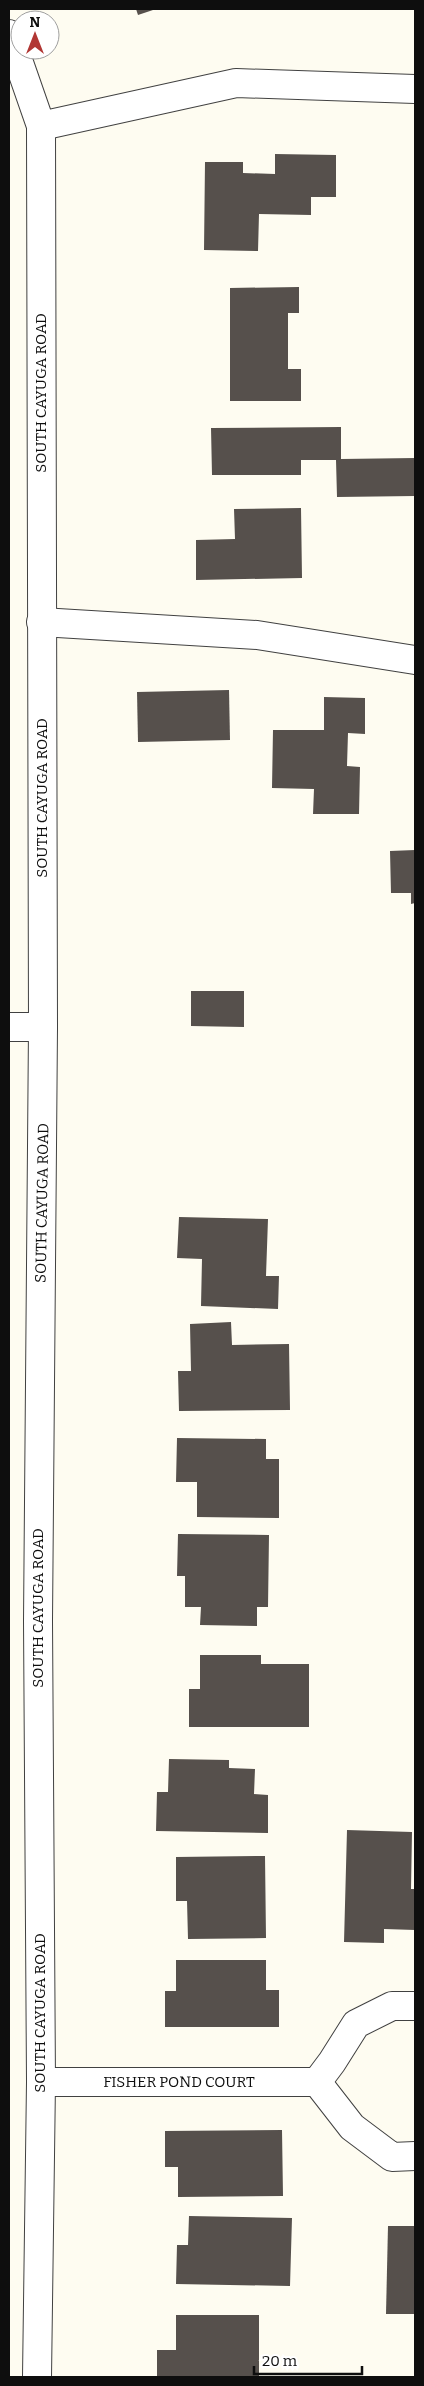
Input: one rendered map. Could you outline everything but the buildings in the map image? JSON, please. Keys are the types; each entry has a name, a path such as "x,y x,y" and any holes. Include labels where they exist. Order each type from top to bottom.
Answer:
{"street":[{"name":"SOUTH CAYUGA ROAD","path":"9,34 41,126 43,1027 38,1621 41,2082 37,2377"},
{"path":"41,126 236,82 415,89"},
{"path":"41,622 257,635 415,660"},
{"path":"9,1027 43,1027"},
{"path":"415,2006 392,2006 356,2024 317,2082 352,2126 392,2157 415,2156"},
{"name":"FISHER POND COURT","path":"41,2082 317,2082"}]}
